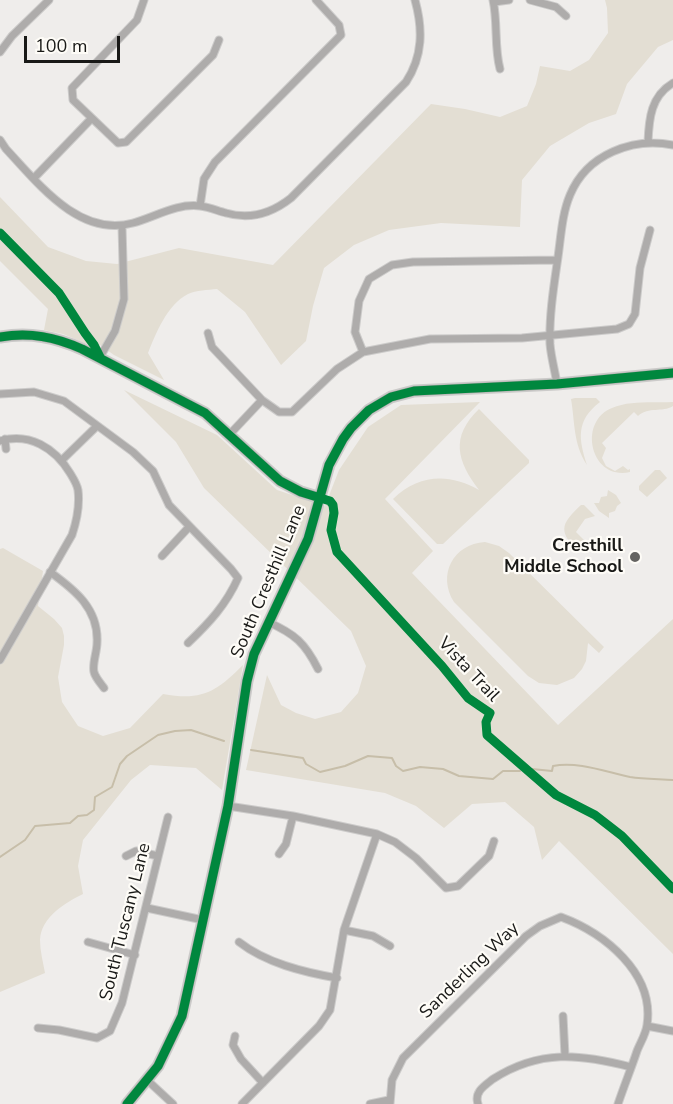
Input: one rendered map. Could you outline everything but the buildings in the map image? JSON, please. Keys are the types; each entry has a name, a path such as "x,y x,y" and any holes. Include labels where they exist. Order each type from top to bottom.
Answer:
{"street":[{"path":"0,52 12,36 49,0"},
{"path":"144,0 137,20 72,88 73,100 118,143 126,142 213,55 219,40"},
{"path":"0,140 57,201 79,217 108,225 122,226 181,207 200,206 230,214 254,215 272,210 291,198 399,90 412,73 420,49 421,34 415,0"},
{"path":"500,69 497,58 494,1 509,0"},
{"path":"530,0 556,7 566,16"},
{"path":"200,206 204,179 215,162 341,35 339,25 320,1"},
{"path":"648,142 652,106 663,89 673,82"},
{"path":"34,178 91,119"},
{"path":"557,384 550,344 557,260 565,212 571,193 581,177 604,156 626,146 648,142 673,145"},
{"path":"100,357 115,331 124,299 122,226"},
{"path":"208,333 212,347 262,400 279,411 292,412 337,369 363,352 430,339 522,338 617,329 629,324 635,314 640,268 650,230"},
{"path":"363,352 355,332 359,300 369,279 392,265 413,262 557,260"},
{"path":"0,337 25,334 48,337 100,357 205,413 280,481 301,492 321,498"},
{"name":"South Cresthill Lane","path":"127,1104 165,1054 182,1016 228,806 247,681 254,654 301,556 321,498 329,465 351,428 369,410 391,397 414,391 557,384 673,373"},
{"path":"0,394 34,392 64,401 133,452 153,471 169,505 231,569 237,578 229,598 214,618 188,643"},
{"path":"230,434 262,400"},
{"path":"62,460 96,426"},
{"path":"0,660 72,535 79,513 78,487 62,460 44,445 20,437 3,440 6,449"},
{"path":"162,556 189,527"},
{"path":"50,572 78,593 89,608 95,624 97,641 94,672 104,688"},
{"path":"268,622 290,632 308,649 318,669"},
{"path":"228,806 293,816 377,834 395,842 416,858 447,888 458,886 489,856 494,841"},
{"path":"279,854 286,844 293,816"},
{"name":"South Tuscany Lane","path":"38,1029 59,1030 97,1038 110,1031 122,1003 168,817"},
{"path":"242,1104 319,1026 330,1011 344,930 377,834"},
{"path":"126,856 136,851 158,856"},
{"path":"147,908 203,920"},
{"name":"Sanderling Way","path":"390,1102 392,1080 403,1058 526,936 540,926 561,917 594,932 628,964 644,989 647,1000 647,1026 618,1104"},
{"path":"344,930 373,936 390,946"},
{"path":"88,942 135,955"},
{"path":"239,942 251,952 304,972 337,978"},
{"path":"563,1016 565,1056"},
{"path":"647,1026 673,1031"},
{"path":"236,1036 233,1045 241,1059 263,1083"},
{"path":"478,1104 476,1099 478,1091 504,1072 534,1060 565,1056 592,1058 631,1067"},
{"path":"147,1080 172,1104"},
{"path":"370,1104 390,1102"}],"shaded area":[{"path":"605,0 673,0 673,40 658,47 627,84 616,114 589,123 550,146 522,180 520,227 441,223 389,230 354,245 324,268 306,341 281,365 245,312 217,289 202,290 188,294 168,312 148,353 164,380 114,355 100,345 96,348 63,334 44,330 48,309 0,261 0,197 48,247 86,261 117,264 179,248 273,265 431,104 500,117 527,106 540,66 570,71 589,60 608,33"},
{"path":"124,390 217,435 277,490 325,506 339,470 368,427 401,405 480,402 385,499 433,551 412,573 558,725 673,619 673,954 559,841 542,860 534,827 505,802 472,804 444,828 416,806 385,793 246,770 267,675 281,705 315,719 341,712 358,693 366,666 351,631 204,488 176,442"},
{"path":"596,398 600,402 586,416 581,431 587,465 579,449 575,433 571,399"},
{"path":"673,402 673,406 669,408 647,411 638,416 634,412 602,443 606,448 602,458 606,466 615,471 623,466 630,469 630,472 617,472 606,468 598,459 593,449 592,437 601,415 619,405"},
{"path":"479,409 529,460 529,463 443,544 437,544 393,499 413,485 434,479 457,481 479,490 462,459 460,439 470,419"},
{"path":"655,470 660,470 667,478 647,497 639,490 639,486"},
{"path":"608,490 616,495 621,503 615,511 609,513 609,518 599,511 594,503 599,503 601,497 607,496"},
{"path":"581,505 584,505 595,516 585,519 576,532 585,541 576,549 564,531 566,521"},
{"path":"485,542 499,546 509,553 604,647 599,653 588,643 586,661 574,678 557,685 539,683 528,676 454,602 447,582 451,563 464,548"},
{"path":"3,548 43,571 38,606 62,628 64,645 58,677 62,702 78,726 103,736 130,728 163,694 188,696 207,692 225,682 243,665 222,790 196,768 150,765 131,780 83,840 78,866 83,894 55,912 41,932 41,952 45,973 0,992 0,549"}],"waterway":[{"path":"0,857 25,840 35,826 70,823 78,816 87,815 94,810 95,797 112,787 120,764 127,756 158,735 191,730 224,741"},
{"path":"251,750 303,758 306,764 320,772 345,766 368,756 392,758 396,766 403,771 420,767 443,769 459,776 493,779 503,771 520,771"},
{"path":"532,769 552,771 553,766 572,765 630,777 673,780"}],"cycle path":[{"path":"0,233 59,293 100,357"},
{"name":"Vista Trail","path":"0,337 22,335 42,337 62,341 82,349 205,413 280,481 301,492 330,501 334,513 331,530 337,552 442,666 468,698 490,713 486,722 487,735 556,795 595,815 622,836 673,889"},
{"path":"127,1104 158,1066 182,1016 228,806 247,681 254,654 308,539 329,465 351,428 369,410 391,397 414,391 557,384 673,373"}],"place":[{"name":"Cresthill Middle School","path":"635,557"}]}
